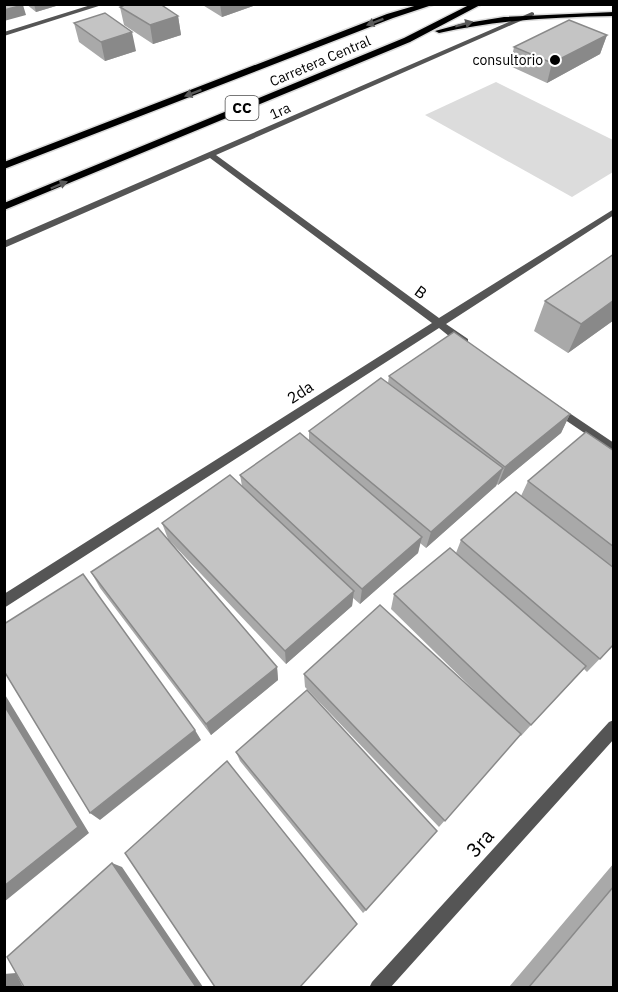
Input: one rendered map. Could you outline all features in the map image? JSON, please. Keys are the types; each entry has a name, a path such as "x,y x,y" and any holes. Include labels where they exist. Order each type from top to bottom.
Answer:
{"main road":[{"name":"Carretera Central","path":"4,166 379,21 430,4"},
{"name":"Carretera Central","path":"4,207 407,39 478,4"},
{"path":"407,39 473,22 532,14 614,14"}],"street":[{"path":"4,34 102,4"},
{"name":"1ra","path":"4,245 212,156 532,14"},
{"name":"B","path":"212,156 477,351"},
{"name":"2da","path":"4,602 614,211"},
{"path":"545,400 614,449"},
{"name":"3ra","path":"378,987 614,727"}],"shaded area":[{"path":"496,82 613,140 613,172 572,197 425,115"}],"building":[{"path":"4,4 22,4 23,5 4,10"},
{"path":"127,4 160,4 178,16 150,25 120,7"},
{"path":"105,13 132,32 101,42 74,23"},
{"path":"569,20 607,35 552,63 514,47"},
{"path":"614,254 614,300 581,324 545,301"},
{"path":"454,332 570,414 505,467 389,376"},
{"path":"381,378 503,468 431,532 309,431"},
{"path":"586,432 614,451 614,547 528,481"},
{"path":"300,433 422,537 362,589 240,475"},
{"path":"230,475 354,591 285,651 162,523"},
{"path":"516,492 614,568 614,644 600,659 461,540"},
{"path":"158,528 277,667 206,724 91,572"},
{"path":"450,548 586,666 531,725 394,594"},
{"path":"83,574 195,730 90,813 4,671 4,624"},
{"path":"380,605 521,734 445,821 304,674"},
{"path":"307,690 437,831 366,910 236,752"},
{"path":"4,705 78,827 4,886"},
{"path":"227,761 357,924 300,987 215,987 125,853"},
{"path":"112,863 196,987 24,987 7,957"},
{"path":"614,886 614,987 529,987"}],"place":[{"name":"consultorio","path":"555,60"}]}
